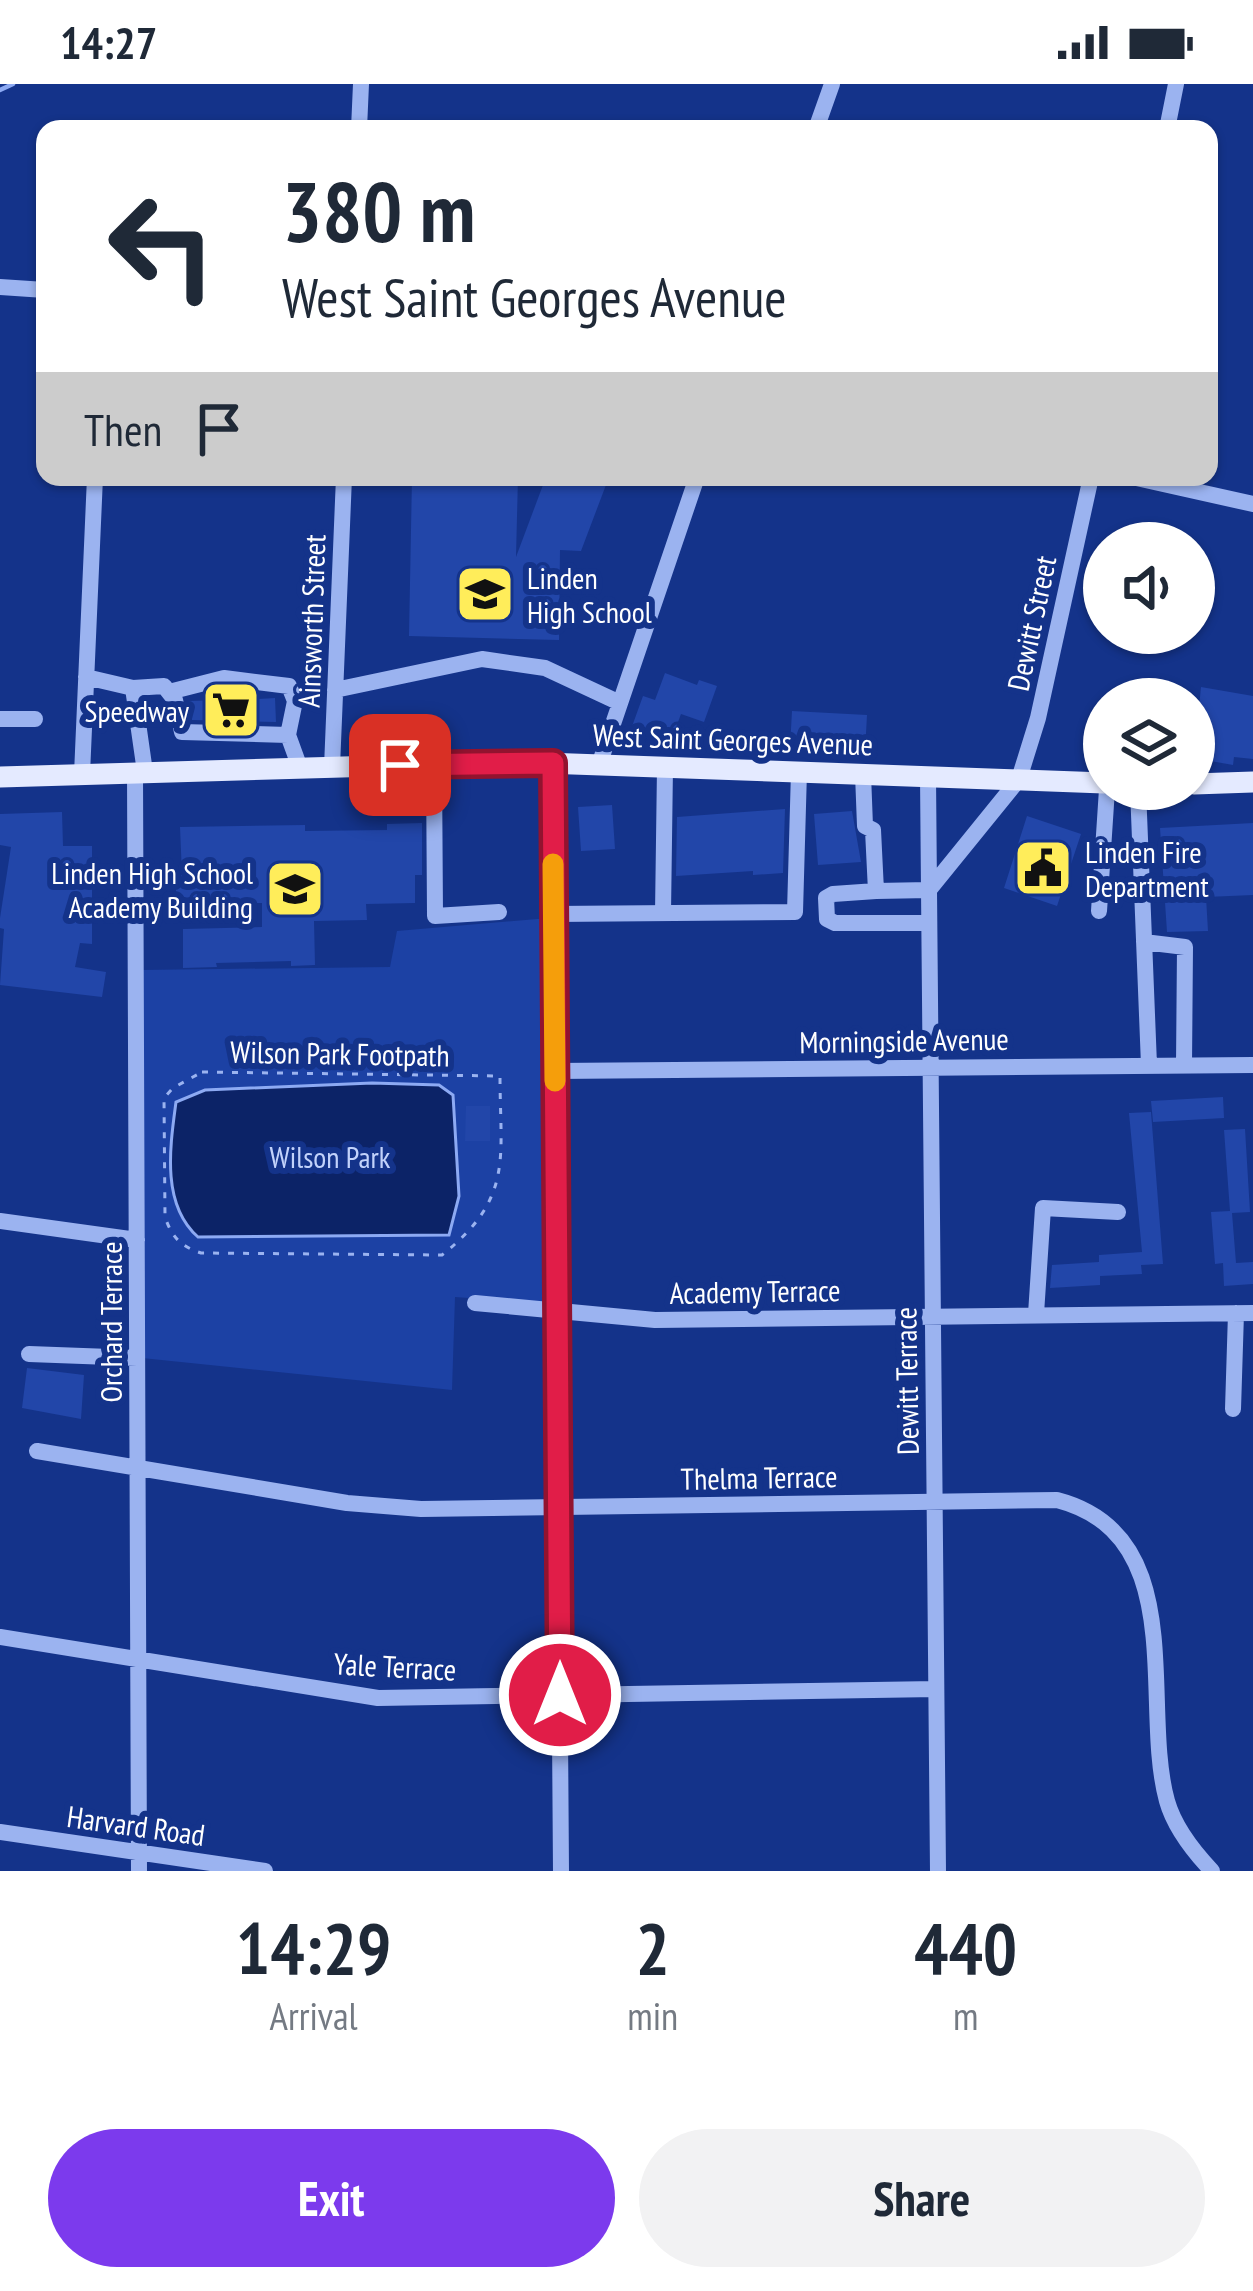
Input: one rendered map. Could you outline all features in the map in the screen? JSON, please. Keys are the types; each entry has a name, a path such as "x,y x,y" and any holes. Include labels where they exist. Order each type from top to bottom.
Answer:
{"main road":[{"name":"West Saint Georges Avenue","path":"0,776 553,763 1083,784"},
{"path":"1215,783 1253,782"}],"street":[{"path":"359,120 361,84"},
{"path":"819,120 832,84"},
{"path":"1169,120 1176,84"},
{"path":"0,287 36,289"},
{"path":"82,774 95,486"},
{"name":"Ainsworth Street","path":"332,767 344,486"},
{"path":"598,764 694,486"},
{"name":"Dewitt Street","path":"1019,779 1038,718 1088,486"},
{"path":"1172,486 1253,504"},
{"path":"335,690 482,659 545,668 620,703"},
{"path":"86,677 133,688 164,686 175,700 182,732 288,735"},
{"path":"169,692 224,678 289,686 295,701 288,735 300,768"},
{"name":"Orchard Terrace","path":"133,688 140,772 139,1862"},
{"path":"0,719 35,719"},
{"path":"553,763 561,1871"},
{"path":"434,764 435,916 500,912"},
{"path":"663,913 665,767"},
{"path":"554,914 795,912 799,771"},
{"path":"863,774 865,826 873,830 876,891"},
{"name":"Dewitt Terrace","path":"928,776 938,1871"},
{"path":"929,923 835,923 827,919 826,898 929,890 1019,779"},
{"path":"1099,911 1105,810"},
{"path":"1139,810 1149,1066"},
{"path":"1144,942 1185,947 1184,1065"},
{"name":"Morningside Avenue","path":"555,1071 1253,1065"},
{"path":"1036,1314 1043,1208 1118,1212"},
{"path":"0,1221 137,1240"},
{"name":"Academy Terrace","path":"475,1303 655,1320 1245,1313"},
{"path":"1233,1409 1245,1313"},
{"path":"28,1354 137,1358"},
{"name":"Thelma Terrace","path":"37,1451 347,1503 421,1510 1057,1500 1083,1507 1105,1520 1140,1577 1159,1671 1157,1743 1168,1807 1212,1871"},
{"name":"Yale Terrace","path":"0,1637 378,1698 936,1689"},
{"name":"Harvard Road","path":"0,1832 139,1862 265,1871"}],"path":[{"name":"Wilson Park Footpath","path":"202,1072 500,1076 500,1180 493,1199 450,1248 431,1256 201,1253 184,1248 170,1234 165,1217 164,1098 202,1072"}],"green space":[{"name":"Wilson Park","path":"549,918 553,1304 455,1297 452,1390 142,1358 140,970 390,967 397,931"}],"shaded area":[{"path":"439,1085 453,1095 459,1196 449,1235 198,1237 186,1224 171,1174 176,1102 205,1090"}],"building":[{"name":"Linden High School","path":"412,486 518,486 516,557 543,486 606,486 581,551 560,550 559,640 409,636"},
{"path":"665,673 697,685 699,680 717,686 704,722 681,714 669,746 630,732 643,696 655,700"},
{"path":"1215,689 1253,696 1253,759 1234,757 1233,765 1215,762"},
{"path":"225,691 240,693 241,700 275,698 276,722 192,720 188,701 222,700"},
{"path":"792,711 867,715 865,752 790,747"},
{"path":"612,805 615,849 581,851 578,807"},
{"path":"785,809 783,873 676,876 677,817"},
{"path":"852,811 861,862 818,865 814,814"},
{"path":"62,812 63,846 92,846 92,944 80,943 75,967 106,972 102,997 0,985 4,929 0,918 11,847 0,845 0,814"},
{"path":"1027,816 1081,834 1057,906 1004,888"},
{"name":"Linden High School Academy Building","path":"422,823 422,875 415,875 415,903 366,904 367,920 314,921 315,965 291,966 291,961 183,968 183,929 262,927 262,903 176,904 176,875 182,875 180,827 305,825 305,831 387,830 387,824"},
{"path":"1253,823 1253,895 1206,897 1208,931 1167,932 1160,828"},
{"path":"1223,1097 1224,1118 1153,1122 1151,1101"},
{"path":"466,1106 490,1106 490,1141 465,1141"},
{"path":"1151,1112 1163,1264 1141,1265 1142,1274 1100,1276 1100,1285 1050,1288 1052,1265 1099,1262 1099,1255 1142,1252 1129,1113"},
{"path":"1245,1129 1250,1212 1232,1213 1236,1263 1253,1262 1253,1284 1224,1286 1223,1263 1215,1264 1211,1212 1230,1211 1224,1130"},
{"path":"27,1368 84,1375 81,1419 22,1408"}],"waterway":[{"path":"0,90 13,84"}],"slow traffic":[{"path":"553,864 555,1081"}],"place":[{"name":"Linden High School","path":"485,594"},
{"name":"Speedway","path":"231,710"},
{"name":"Linden Fire Department","path":"1043,868"},
{"name":"Linden High School Academy Building","path":"295,889"}],"route":[{"path":"400,765 553,763 560,1695"}]}
